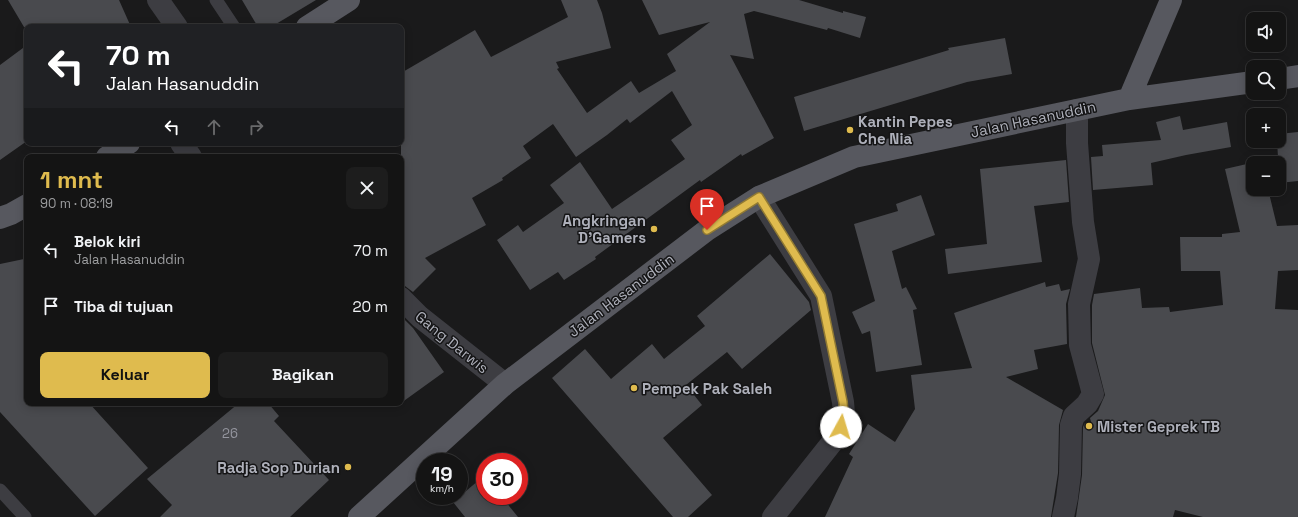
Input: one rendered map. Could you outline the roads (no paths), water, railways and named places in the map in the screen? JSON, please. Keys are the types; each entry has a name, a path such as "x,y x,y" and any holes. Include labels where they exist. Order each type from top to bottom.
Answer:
{"main road":[{"path":"312,24 348,0"},
{"path":"1129,99 1171,0"},
{"path":"1286,78 1298,76"},
{"name":"Jalan Hasanuddin","path":"359,517 505,384 707,230 759,197 854,157 1129,99 1246,83"},
{"path":"112,154 124,146"},
{"path":"0,218 24,207"}],"street":[{"path":"158,0 175,24"},
{"path":"1063,517 1070,474 1071,425 1074,416 1087,404 1093,394 1080,345 1079,304 1089,259 1082,214 1077,143 1077,110"},
{"path":"759,197 821,296 838,374 844,414 841,427 834,440 773,517"},
{"name":"Gang Darwis","path":"404,301 420,316 505,384"}],"lane":[{"path":"216,0 232,24"},
{"path":"0,490 25,517"}],"place":[{"name":"Kantin Pepes Che Nia","path":"850,130"},
{"name":"Angkringan D'Gamers","path":"654,229"},
{"name":"Pempek Pak Saleh","path":"634,388"},
{"name":"Mister Geprek TB","path":"1089,426"},
{"name":"Radja Sop Durian","path":"348,467"}]}
